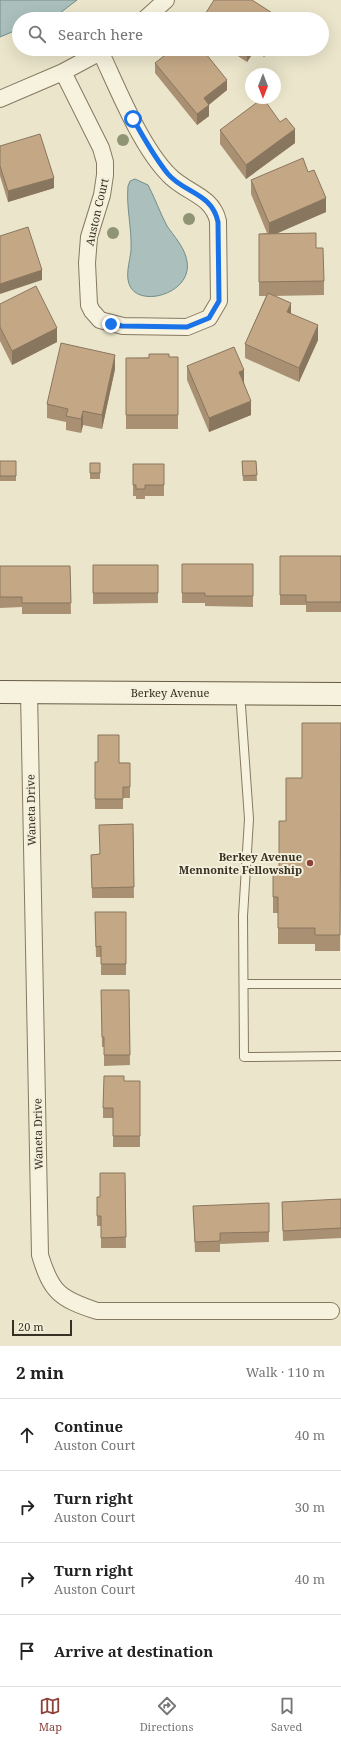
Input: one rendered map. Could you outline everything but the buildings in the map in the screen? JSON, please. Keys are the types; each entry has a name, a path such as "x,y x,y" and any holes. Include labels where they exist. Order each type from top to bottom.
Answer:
{"street":[{"path":"153,12 166,0"},
{"path":"0,99 63,72 93,56"},
{"name":"Auston Court","path":"63,72 101,148 105,162 102,195 88,237 87,263 89,305 100,320 122,326 187,327 209,318 219,301 218,222 216,214 211,205 169,176 154,155 133,119 105,56"},
{"name":"Berkey Avenue","path":"0,692 341,694"},
{"name":"Waneta Drive","path":"29,692 40,1255 46,1275 56,1292 74,1304 97,1311 331,1311"}],"lane":[{"path":"241,706 249,819 243,916 244,1057 341,1056"},
{"path":"244,984 341,984"}],"shaded area":[{"path":"0,0 77,0 61,12 12,12 12,32 0,37"},
{"path":"135,179 148,185 167,226 181,245 186,257 187,269 184,279 177,287 168,293 157,296 138,294 131,288 128,279 131,242 128,186 130,181"}],"place":[{"name":"Berkey Avenue Mennonite Fellowship","path":"310,863"}],"route":[{"path":"111,324 122,326 187,327 209,318 219,301 218,222 216,214 211,205 169,176 154,155 133,119"}]}
